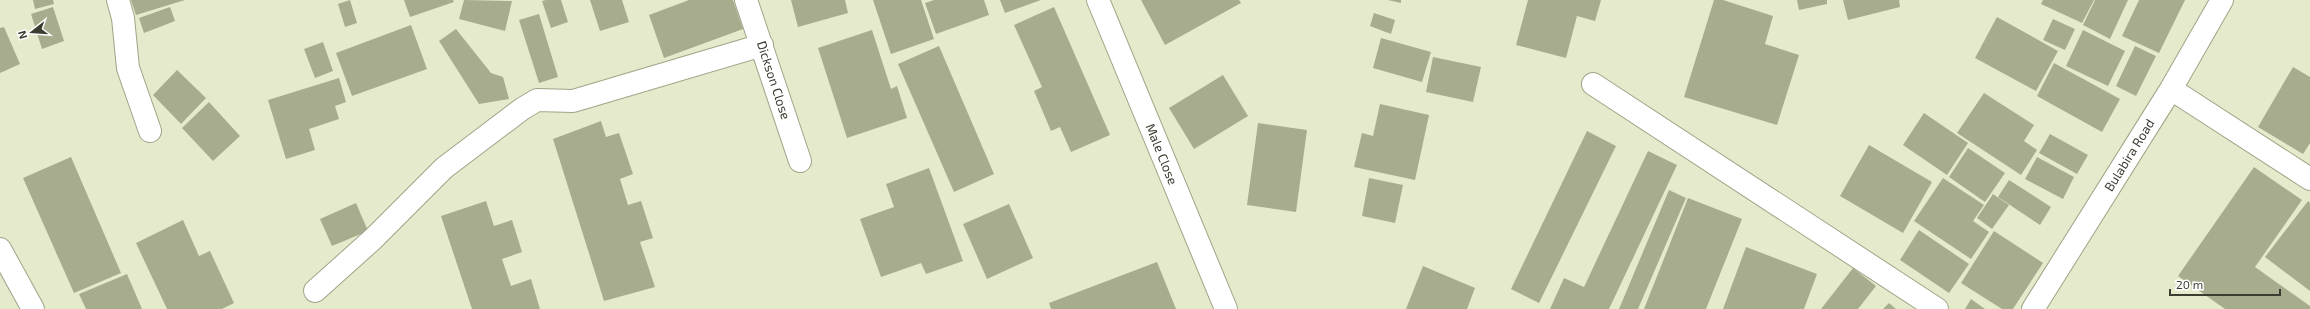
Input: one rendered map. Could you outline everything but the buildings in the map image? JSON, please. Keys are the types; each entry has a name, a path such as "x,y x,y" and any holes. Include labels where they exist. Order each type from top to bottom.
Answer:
{"street":[{"path":"118,0 123,18 128,68 150,131"},
{"name":"Dickson Close","path":"746,0 800,161"},
{"name":"Male Close","path":"1098,0 1226,309"},
{"name":"Bulabira Road","path":"2033,309 2171,89 2222,0"},
{"path":"315,291 373,239 444,168 522,109 537,100 573,101 762,45"},
{"path":"1593,84 1937,309"},
{"path":"2171,89 2310,179"},
{"path":"0,249 33,309"}]}
